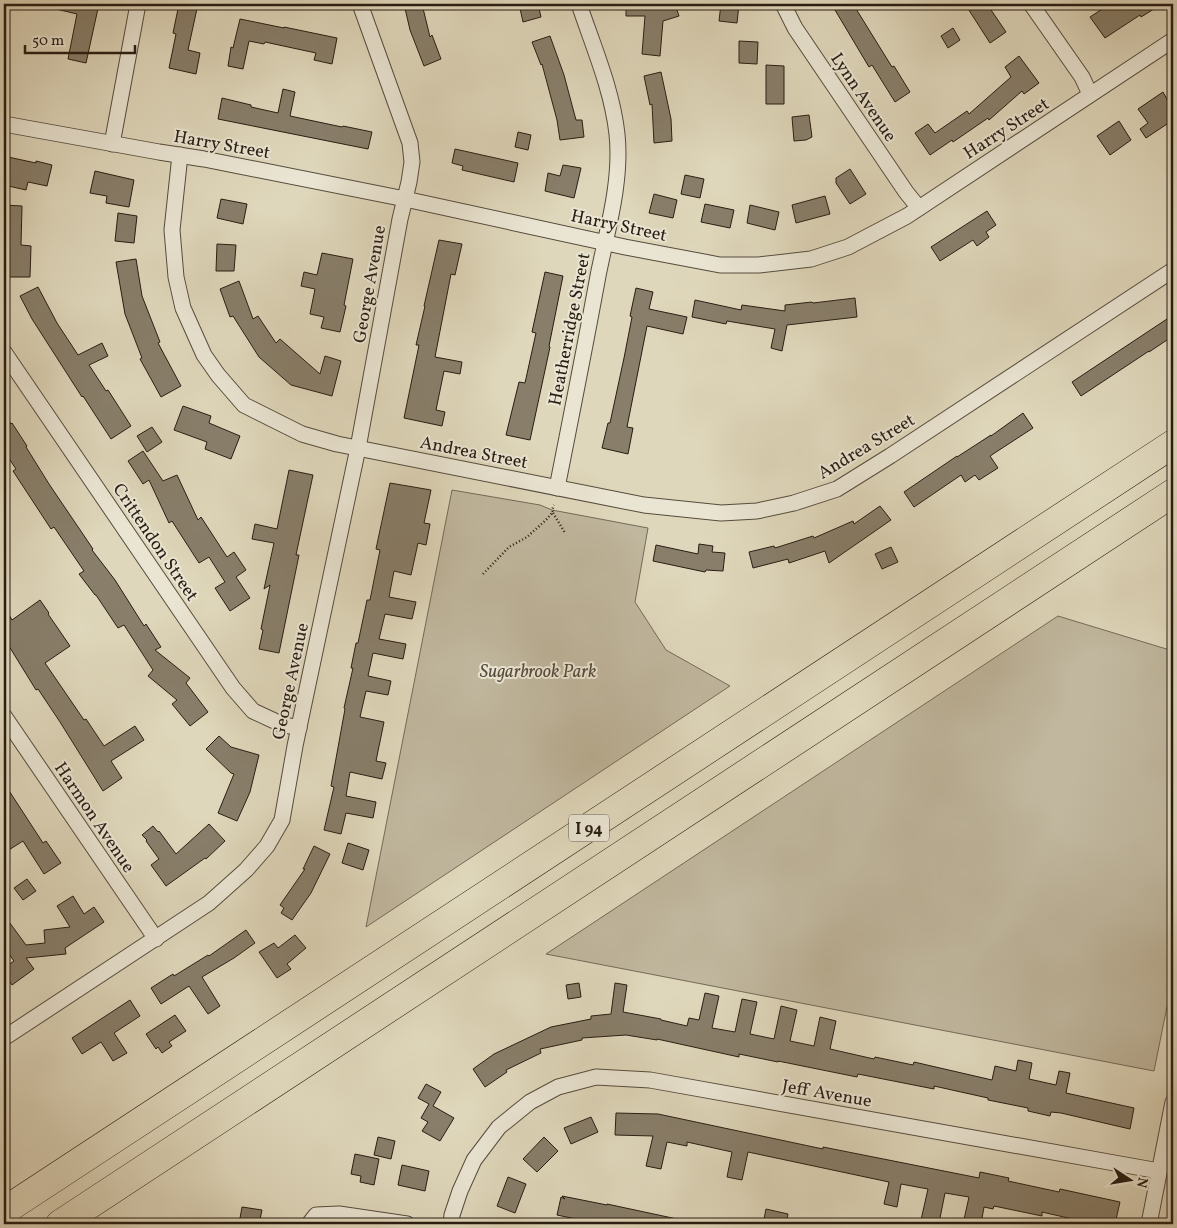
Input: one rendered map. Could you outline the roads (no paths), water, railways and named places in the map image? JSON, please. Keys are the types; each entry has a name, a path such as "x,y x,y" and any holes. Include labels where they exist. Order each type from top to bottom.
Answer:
{"highway":[{"name":"I 94","path":"4,1211 1173,444"},
{"name":"I 94","path":"60,1224 1173,493"}],"street":[{"path":"112,144 138,4"},
{"name":"George Avenue","path":"4,1038 209,903 246,870 267,846 282,820 299,728 358,448 412,162 410,143 360,4"},
{"name":"Heatherridge Street","path":"557,488 610,223 618,165 617,134 609,91 578,4"},
{"name":"Lynn Avenue","path":"783,4 795,28 906,192 919,208"},
{"path":"1031,4 1082,77 1090,94"},
{"name":"Harry Street","path":"4,124 204,159 720,265 759,266 810,259 848,247 908,216 1173,40"},
{"name":"Andrea Street","path":"180,155 172,230 176,277 183,308 204,355 218,375 244,405 302,434 337,444 644,505 721,513 756,511 794,503 837,489 1173,270"},
{"name":"Crittendon Street","path":"4,352 233,688 254,711 281,724 299,728"},
{"name":"Harmon Avenue","path":"4,716 156,939"},
{"name":"Jeff Avenue","path":"451,1224 460,1191 474,1160 499,1127 530,1102 558,1086 596,1077 650,1080 1159,1171"},
{"path":"1149,1224 1173,1102"},
{"path":"309,1224 316,1216 339,1214 407,1224"}],"park label":[{"name":"Sugarbrook Park","path":"538,671"}]}
